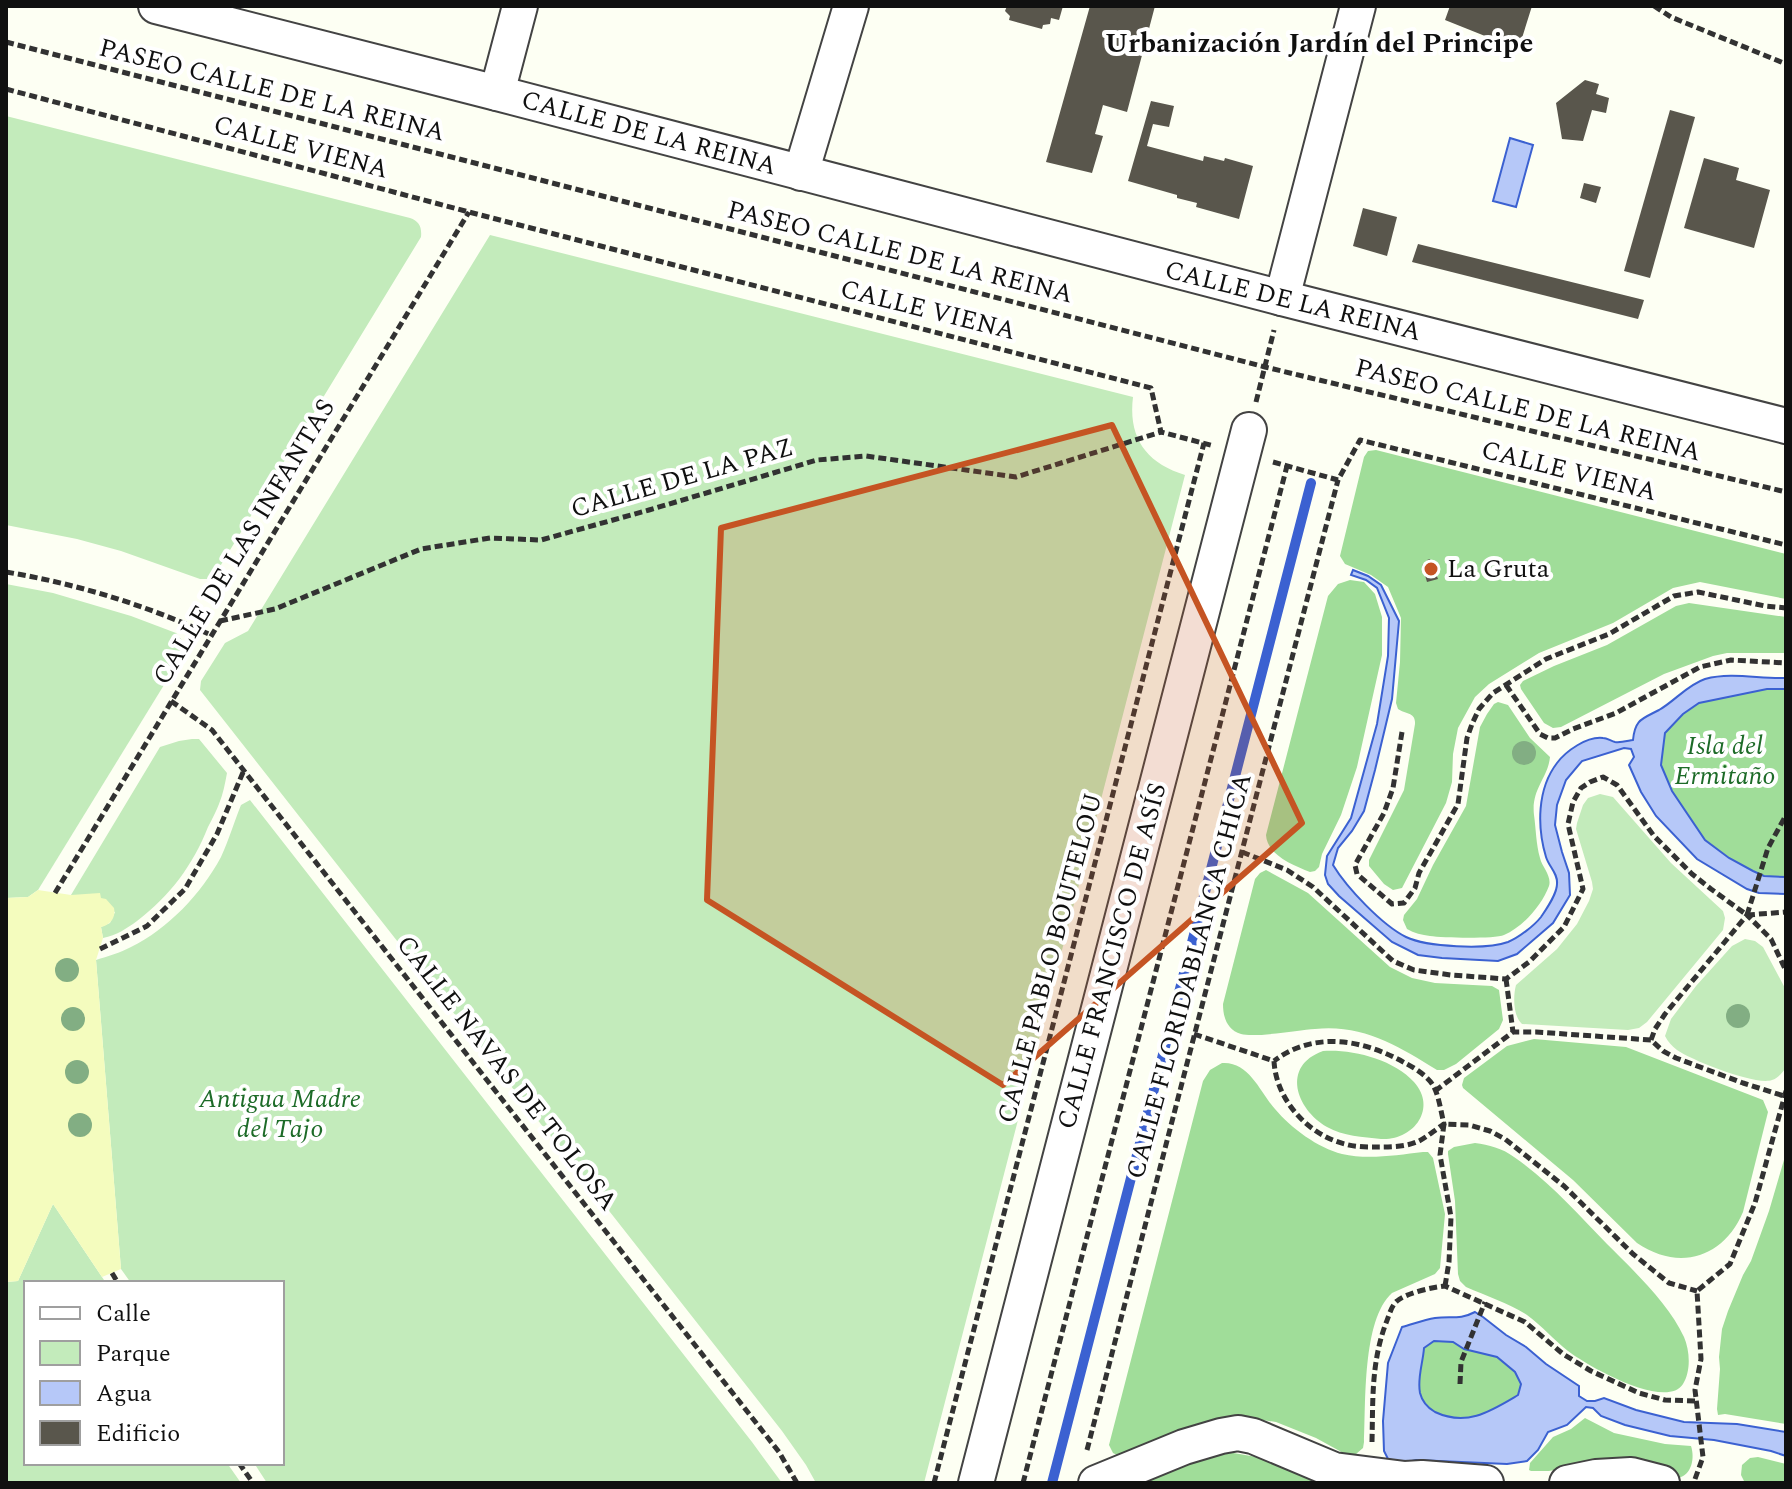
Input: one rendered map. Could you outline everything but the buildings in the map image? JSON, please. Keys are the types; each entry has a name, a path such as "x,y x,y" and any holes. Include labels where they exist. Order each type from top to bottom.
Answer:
{"street":[{"name":"CALLE DE LA REINA","path":"156,6 801,173 1279,311 1786,426"},
{"name":"CALLE DE LA REINA","path":"497,93 520,6"},
{"name":"CALLE DE LA REINA","path":"801,173 851,6"},
{"path":"1279,311 1358,6"},
{"name":"CALLE FRANCISCO DE ASÍS","path":"976,1483 1246,442"},
{"path":"1091,1468 1238,1433 1253,1436 1334,1470 1486,1483"},
{"path":"1567,1483 1631,1475 1662,1483"}],"path":[{"path":"1654,6 1671,17 1786,64"},
{"name":"PASEO CALLE DE LA REINA","path":"6,42 1265,367 1786,492"},
{"name":"CALLE VIENA","path":"6,89 1151,388 1161,432"},
{"name":"CALLE DE LAS INFANTAS","path":"55,893 469,212"},
{"path":"1246,442 1279,311"},
{"path":"1161,432 1204,443 1246,442 1287,466 1338,480"},
{"name":"CALLE DE LA PAZ","path":"220,621 275,609 421,549 490,538 541,540 817,460 866,456 1016,477 1161,432"},
{"name":"CALLE VIENA","path":"1338,480 1360,440 1786,545"},
{"name":"CALLE PABLO BOUTELOU","path":"934,1483 1204,443"},
{"path":"1023,1483 1287,466"},
{"name":"CALLE FLORIDABLANCA CHICA","path":"1091,1468 1194,1034 1338,480"},
{"path":"6,572 104,594 176,619 211,635"},
{"path":"1402,732 1393,788 1384,813 1355,865 1357,874 1392,904 1404,903 1415,888 1419,873 1458,804 1467,738 1479,709 1493,693 1546,659 1609,634 1674,596 1698,592 1786,608"},
{"path":"1506,685 1540,734 1555,738 1616,713 1700,667 1731,660 1786,663"},
{"name":"CALLE NAVAS DE TOLOSA","path":"171,701 212,730 779,1452 797,1483"},
{"path":"100,949 147,926 185,889 217,834 244,770"},
{"path":"1242,852 1287,870 1313,887 1393,961 1414,970 1506,979 1537,955 1564,927 1583,889 1568,824 1573,802 1581,788 1603,777 1617,785 1654,836 1692,874 1747,915 1771,939 1786,971"},
{"path":"1651,1040 1665,1014 1747,915 1768,848 1786,815"},
{"path":"1747,915 1786,912"},
{"path":"1506,979 1513,1032"},
{"path":"1435,1091 1513,1032 1536,1032 1651,1040 1676,1058 1743,1083 1785,1094 1755,1203 1730,1264 1697,1291"},
{"path":"1194,1034 1274,1061 1320,1041 1361,1044 1389,1054 1428,1079 1435,1091 1444,1124 1440,1155 1451,1217 1445,1286"},
{"path":"1274,1061 1277,1080 1293,1111 1321,1134 1345,1144 1402,1146 1419,1141 1444,1124 1469,1125 1505,1139 1564,1186 1633,1254 1669,1283 1697,1291"},
{"path":"112,1273 117,1281"},
{"path":"1374,1475 1374,1368 1377,1350 1395,1302 1434,1287 1445,1286 1525,1322 1563,1354 1639,1393 1665,1400 1696,1401"},
{"path":"1694,1483 1703,1457 1695,1390 1701,1359 1697,1291"},
{"path":"1460,1384 1461,1362 1485,1302"},
{"path":"240,1465 253,1483"}],"highlighted area":[{"path":"1112,425 1302,823 1003,1085 707,900 721,528"}],"green space":[{"path":"6,116 410,218 419,225 421,237 216,573 209,579 200,579 77,539 6,525"},
{"path":"490,235 1133,397 1134,425 1142,447 1160,464 1185,475 924,1483 816,1483 782,1431 200,690 201,681 225,643 248,631"},
{"path":"1376,450 1786,554 1786,599 1700,582 1673,588 1613,623 1539,653 1489,684 1475,697 1458,728 1452,782 1446,803 1402,888 1393,890 1369,866 1369,860 1404,790 1415,724 1414,717 1398,709 1396,703 1401,618 1388,587 1371,575 1345,564 1340,556 1364,457 1368,451"},
{"path":"1350,580 1364,582 1375,594 1382,617 1382,655 1357,767 1319,867 1310,872 1276,854 1266,835 1328,596 1338,584"},
{"path":"6,584 53,593 131,616 176,633 185,644 183,654 38,890 28,897 6,898"},
{"path":"1689,603 1786,617 1786,653 1727,653 1713,656 1664,674 1561,727 1553,728 1544,723 1521,689 1523,681 1607,645 1676,606"},
{"name":"Isla del Ermitaño","path":"1767,689 1786,689 1786,877 1764,876 1753,871 1705,840 1672,791 1661,765 1665,733 1683,714 1699,703"},
{"path":"1498,702 1508,705 1530,738 1550,757 1534,806 1539,853 1549,886 1531,915 1504,935 1457,938 1415,933 1407,929 1404,915 1417,899 1466,806 1480,727"},
{"path":"199,739 227,773 217,810 195,854 170,890 133,924 103,938 101,927 110,923 115,912 71,895 160,747"},
{"path":"1600,794 1613,797 1671,863 1723,911 1723,930 1639,1028 1522,1024 1514,1006 1516,985 1557,949 1577,924 1589,901 1592,882 1576,829 1583,805 1588,798"},
{"name":"Antigua Madre del Tajo","path":"250,800 782,1483 267,1483 255,1465 284,1465 284,1281 130,1281 121,1269 96,960 145,939 182,909 213,871 241,805"},
{"path":"1266,870 1308,893 1390,967 1412,978 1435,983 1492,986 1499,990 1503,1020 1499,1029 1456,1064 1437,1070 1379,1039 1349,1030 1332,1028 1256,1035 1241,1034 1232,1029 1225,1018 1223,1004 1255,879"},
{"path":"1745,939 1763,947 1786,990 1786,1068 1772,1080 1739,1076 1709,1065 1677,1050 1665,1036 1671,1019 1696,986 1732,946"},
{"path":"1534,1039 1626,1047 1763,1100 1768,1112 1743,1212 1724,1241 1698,1256 1683,1258 1668,1257 1637,1243 1573,1180 1463,1088 1464,1078 1507,1046"},
{"path":"1323,1051 1372,1057 1405,1074 1421,1092 1423,1103 1423,1112 1412,1129 1403,1135 1381,1139 1340,1132 1316,1119 1301,1099 1298,1077 1310,1058"},
{"path":"1222,1063 1247,1072 1281,1116 1324,1147 1352,1156 1428,1152 1433,1158 1445,1214 1440,1268 1435,1274 1392,1293 1382,1306 1370,1342 1363,1448 1356,1454 1347,1455 1276,1422 1250,1418 1217,1418 1124,1454 1113,1453 1109,1445 1203,1081 1210,1070"},
{"path":"1475,1143 1505,1151 1527,1166 1650,1288 1669,1312 1686,1343 1688,1367 1683,1384 1674,1391 1660,1392 1608,1375 1568,1351 1527,1315 1466,1287 1460,1281 1448,1151"},
{"path":"1786,1153 1786,1424 1718,1415 1717,1409 1722,1329 1751,1261"},
{"path":"53,1204 105,1281 24,1281 24,1465 228,1465 241,1483 6,1483 6,1282 18,1281"},
{"path":"1434,1341 1453,1342 1464,1349 1497,1357 1515,1372 1522,1384 1518,1395 1488,1411 1468,1417 1447,1416 1432,1410 1422,1399 1419,1382 1424,1348"},
{"path":"1585,1418 1614,1433 1691,1446 1693,1456 1689,1470 1678,1478 1641,1464 1594,1462 1549,1471 1529,1470 1530,1463 1553,1437"},
{"path":"1222,1451 1268,1459 1318,1483 1137,1483"},
{"path":"1750,1458 1786,1464 1786,1483 1745,1483 1741,1475 1742,1465"}],"sand":[{"path":"38,890 71,895 100,893 101,898 114,908 112,920 101,927 103,938 96,960 121,1269 102,1277 53,1204 18,1281 6,1282 6,898 28,897"}],"water":[{"path":"1510,138 1533,145 1516,207 1493,201"},
{"path":"1353,570 1381,585 1399,621 1392,699 1364,811 1338,848 1333,865 1356,895 1386,924 1406,937 1457,946 1498,944 1526,931 1541,917 1557,888 1556,877 1547,861 1540,821 1542,796 1557,763 1571,749 1590,739 1633,740 1638,724 1644,718 1699,682 1725,676 1786,678 1786,689 1767,689 1699,703 1665,733 1661,765 1672,791 1705,840 1753,871 1764,876 1786,877 1786,894 1759,893 1747,889 1697,859 1656,816 1629,765 1634,757 1631,749 1624,748 1582,761 1566,780 1557,805 1555,825 1569,873 1570,895 1553,923 1517,954 1498,961 1442,958 1418,955 1392,942 1339,896 1328,884 1325,875 1327,856 1351,818 1377,724 1388,656 1389,618 1377,588 1351,575"},
{"path":"1475,1312 1483,1317 1579,1386 1579,1396 1587,1401 1604,1398 1684,1422 1737,1424 1786,1432 1786,1456 1625,1425 1586,1407 1567,1425 1548,1432 1538,1450 1527,1461 1507,1464 1416,1460 1404,1463 1388,1459 1384,1451 1383,1421 1388,1363 1402,1327 1435,1318","holes":["1434,1341 1453,1342 1464,1349 1497,1357 1515,1372 1521,1384 1518,1395 1488,1411 1468,1417 1447,1416 1430,1408 1422,1399 1419,1387 1424,1348"]}],"waterway":[{"path":"1052,1483 1311,483"}],"place":[{"name":"La Gruta","path":"1431,569"}],"district":[{"name":"Urbanización Jardín del Principe","path":"1319,43"}]}
